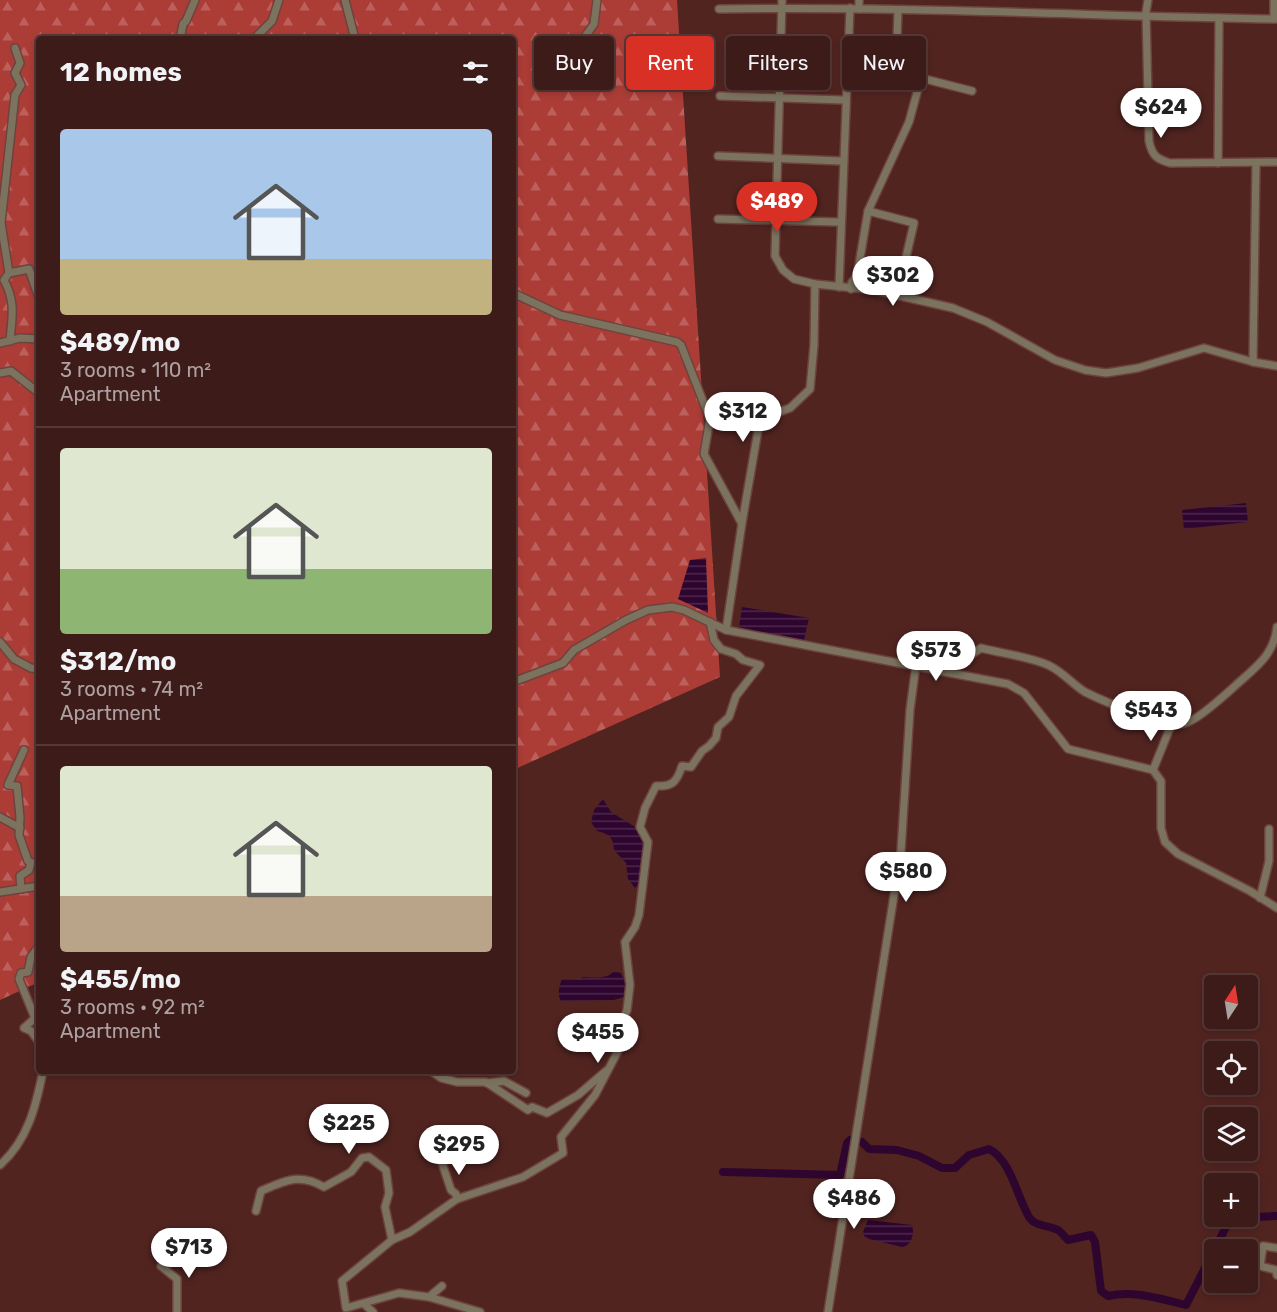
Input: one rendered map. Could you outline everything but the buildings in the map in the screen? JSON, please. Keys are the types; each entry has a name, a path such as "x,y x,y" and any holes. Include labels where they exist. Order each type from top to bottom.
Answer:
{"street":[{"path":"181,36 191,4 195,0"},
{"path":"257,36 272,21 279,0"},
{"path":"345,0 354,36"},
{"path":"586,36 594,24 597,0"},
{"path":"859,0 859,9"},
{"path":"1148,0 1149,141 1152,154 1159,160 1170,163 1277,162"},
{"path":"719,9 782,4 859,9 1276,19 1274,0"},
{"path":"782,4 775,256 783,270 794,279 851,289 874,290 953,308 987,322 1055,360 1085,370 1106,373 1138,368 1204,348 1253,362 1277,366"},
{"path":"839,287 850,8"},
{"path":"897,36 898,10"},
{"path":"1218,163 1219,18"},
{"path":"10,341 13,308 11,294 4,280 9,273 1,223 15,95 21,85 15,74 20,63 15,48"},
{"path":"926,79 972,91"},
{"path":"851,289 852,282 857,276 868,211 909,122 918,90"},
{"path":"720,96 843,100"},
{"path":"718,156 841,161"},
{"path":"1253,362 1256,162"},
{"path":"868,211 914,223 897,296"},
{"path":"718,219 837,222"},
{"path":"9,273 29,270 36,290"},
{"path":"726,630 760,419 790,408 810,389 814,345 815,284"},
{"path":"516,294 560,315 677,342 681,345 710,419 704,454 742,523"},
{"path":"0,343 20,338 36,339"},
{"path":"0,373 11,371 36,391"},
{"path":"516,681 563,663 574,650 626,620 648,610 672,607 684,610 726,630 1008,684 1024,693 1068,749 1153,770 1161,781 1161,828 1165,842 1178,854 1277,908"},
{"path":"480,1312 429,1297 399,1293 346,1308 342,1281 392,1240 410,1232 457,1199 523,1177 563,1153 561,1137 595,1095 617,1053 619,1032 627,1010 630,985 625,942 635,927 639,915 648,842 640,827 645,808 656,786 667,787 672,784 682,766 691,767 702,751 710,746 716,738 718,727 729,717 736,696 760,665 743,660 736,654 721,648 714,640 710,622"},
{"path":"916,665 965,659 981,648 1048,664 1083,691 1130,710 1172,723 1186,723 1217,703 1263,660 1276,641 1277,627"},
{"path":"0,642 14,659 36,669"},
{"path":"828,1312 901,852 910,710 916,665"},
{"path":"1153,770 1172,723"},
{"path":"21,889 20,876 29,870 31,862 28,861 19,835 17,786 8,785 24,750"},
{"path":"0,817 20,828"},
{"path":"1260,898 1269,861 1269,829"},
{"path":"0,892 36,886"},
{"path":"36,950 31,957 28,972 21,973 19,979 35,1018 24,1028 31,1031 36,1038"},
{"path":"487,1083 528,1110 532,1107 547,1113 578,1095 610,1067"},
{"path":"0,1165 9,1157 27,1130 37,1105 42,1074"},
{"path":"435,1074 457,1082 504,1081 526,1093"},
{"path":"256,1211 261,1191 285,1180 297,1179 312,1180 324,1187 351,1172 362,1158 369,1157 386,1170 388,1193 385,1207 392,1240"},
{"path":"440,1157 451,1190 456,1194 457,1199"},
{"path":"1277,1248 1263,1246 1260,1266 1276,1270 1277,1275"},
{"path":"161,1266 177,1279 177,1312"},
{"path":"429,1297 442,1286"},
{"path":"364,1304 373,1312"}],"green space":[{"path":"0,0 677,0 679,36 626,36 626,90 683,90 720,677 516,769 516,36 36,36 36,983 0,1000"}],"shaded area":[{"path":"1246,503 1248,522 1184,529 1182,510"},
{"path":"706,558 708,613 678,599 690,560"},
{"path":"742,607 809,618 804,640 739,628"},
{"path":"603,799 611,812 640,830 645,840 639,884 635,888 628,879 626,863 614,850 612,839 597,831 591,822 594,810"},
{"path":"614,971 621,973 625,983 624,997 614,1000 561,1001 559,990 562,979 581,980 582,977 604,977"},
{"path":"868,1220 912,1225 912,1239 902,1247 869,1239 864,1236 863,1232"}],"waterway":[{"path":"723,1172 840,1175 847,1143 850,1140"},
{"path":"862,1142 869,1149 897,1150 919,1156 942,1168 955,1168 969,1155 989,1149 997,1154 1008,1170 1032,1220 1058,1230 1068,1240 1091,1235 1095,1242 1101,1291 1108,1296 1138,1295 1186,1305 1228,1223 1236,1218 1277,1216"}]}
